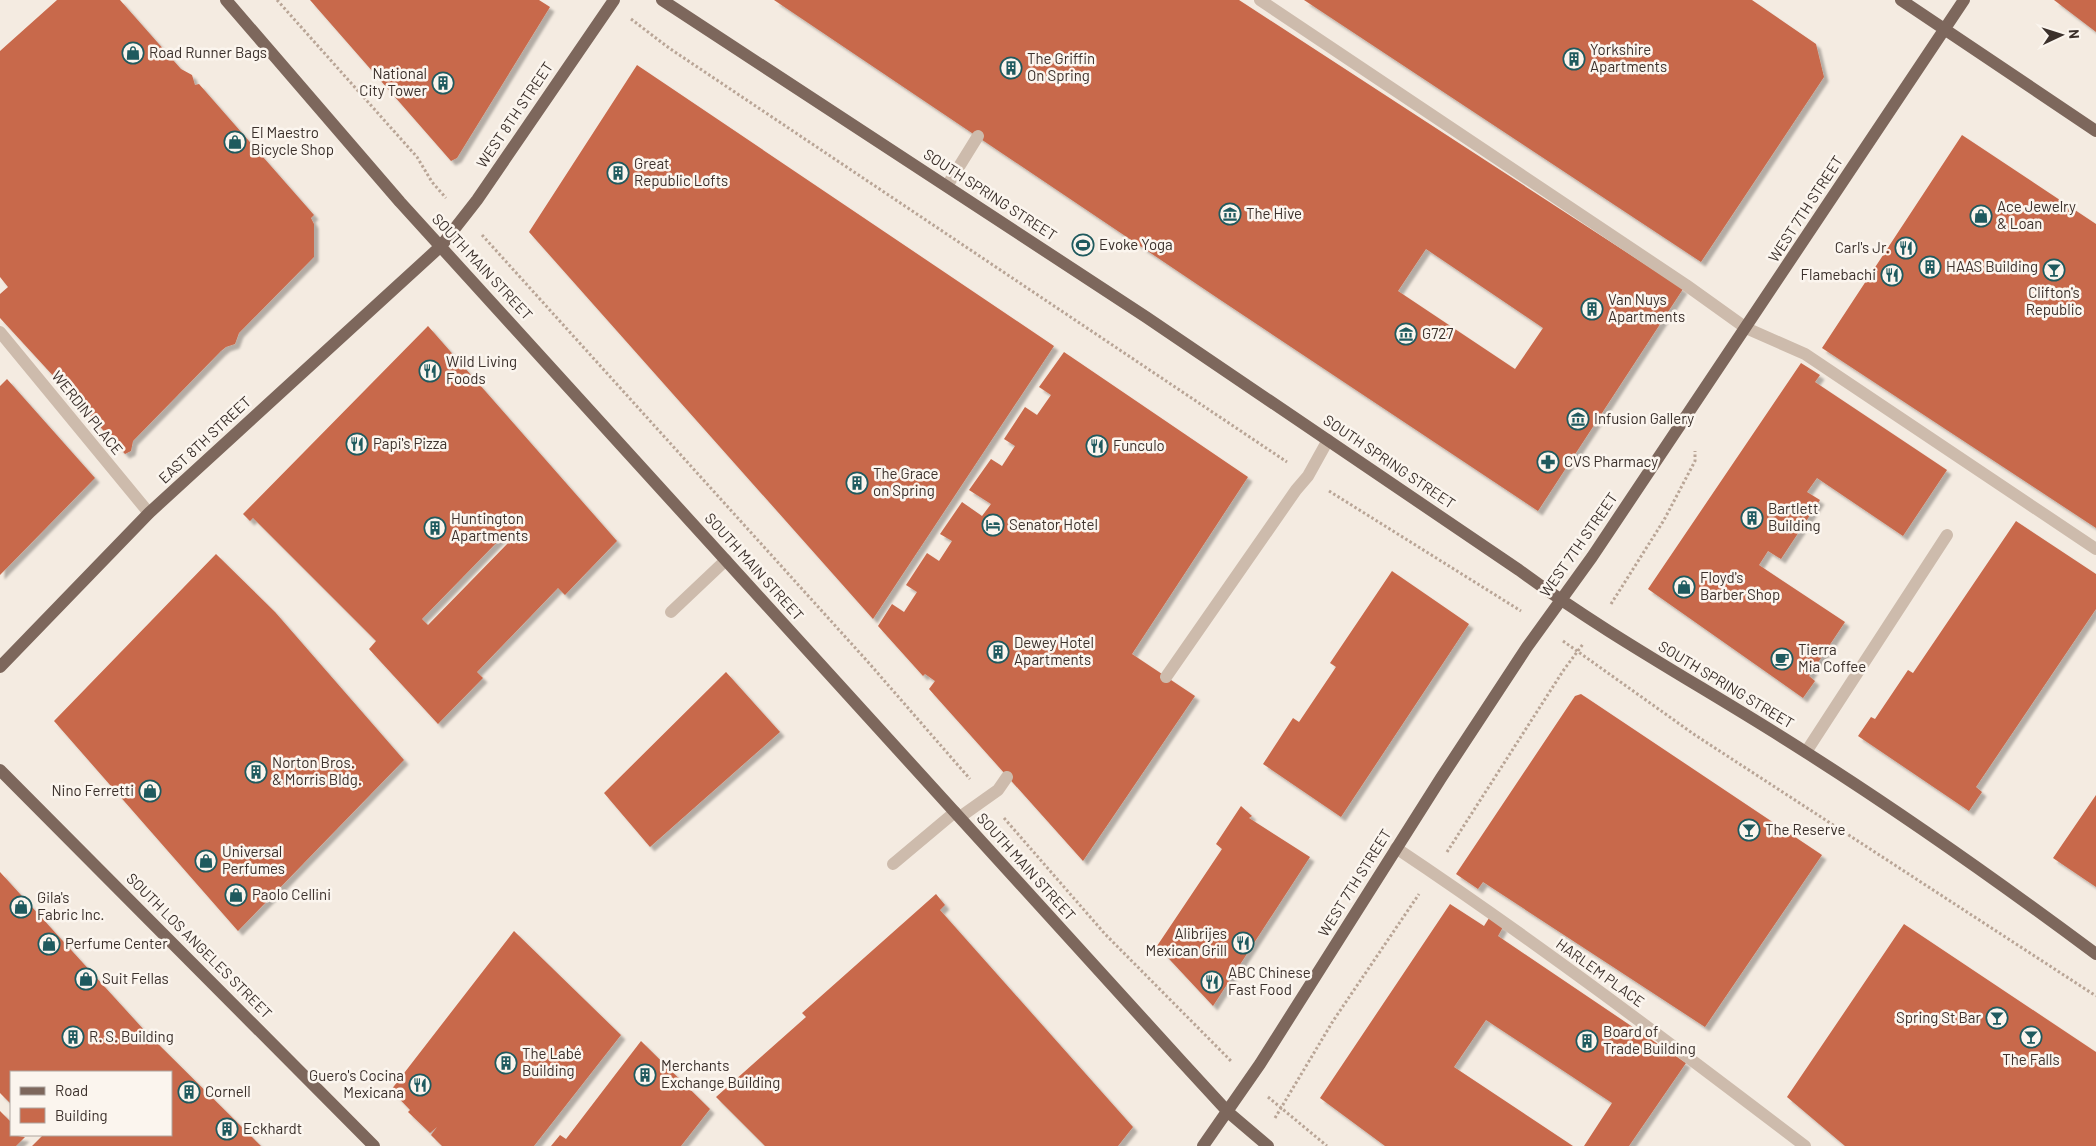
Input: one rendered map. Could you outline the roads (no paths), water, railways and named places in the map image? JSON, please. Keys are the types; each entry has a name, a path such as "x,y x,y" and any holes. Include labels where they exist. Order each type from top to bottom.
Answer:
{"main road":[{"name":"SOUTH MAIN STREET","path":"226,0 393,194 1228,1112 1268,1146"},
{"name":"SOUTH SPRING STREET","path":"662,0 947,186 1328,440 1561,601 1806,752 1988,874 2096,954"},
{"path":"1901,0 2096,131"},
{"name":"WEST 7TH STREET","path":"1203,1146 1228,1112 1527,647 1561,601 1746,328 1964,0"},
{"name":"WEST 8TH STREET","path":"441,246 477,200 612,2"},
{"name":"EAST 8TH STREET","path":"0,667 149,513 441,246"},
{"name":"SOUTH LOS ANGELES STREET","path":"0,770 374,1146"}],"lane":[{"path":"1260,0 1677,279 1746,328 1805,354 2096,549"},
{"path":"947,186 978,136"},
{"name":"WERDIN PLACE","path":"0,332 149,513"},
{"path":"1166,677 1296,490 1308,476 1328,440"},
{"path":"1806,752 1947,535"},
{"path":"670,612 726,560"},
{"path":"893,864 957,814 998,790 1007,777"},
{"name":"HARLEM PLACE","path":"1396,848 1444,880 1688,1057 1805,1146"}],"place":[{"name":"Road Runner Bags","path":"133,53"},
{"name":"Yorkshire Apartments","path":"1574,59"},
{"name":"The Griffin On Spring","path":"1011,68"},
{"name":"National City Tower","path":"443,83"},
{"name":"El Maestro Bicycle Shop","path":"235,142"},
{"name":"Great Republic Lofts","path":"618,173"},
{"name":"The Hive","path":"1230,214"},
{"name":"Ace Jewelry & Loan","path":"1981,216"},
{"name":"Evoke Yoga","path":"1083,245"},
{"name":"Carl's Jr.","path":"1906,248"},
{"name":"HAAS Building","path":"1930,267"},
{"name":"Clifton's Republic","path":"2054,270"},
{"name":"Flamebachi","path":"1892,275"},
{"name":"Van Nuys Apartments","path":"1592,309"},
{"name":"G727","path":"1406,334"},
{"name":"Wild Living Foods","path":"430,371"},
{"name":"Infusion Gallery","path":"1578,419"},
{"name":"Papi's Pizza","path":"357,444"},
{"name":"Funculo","path":"1097,446"},
{"name":"CVS Pharmacy","path":"1548,462"},
{"name":"The Grace on Spring","path":"857,483"},
{"name":"Bartlett Building","path":"1752,518"},
{"name":"Senator Hotel","path":"993,525"},
{"name":"Huntington Apartments","path":"435,528"},
{"name":"Floyd's Barber Shop","path":"1684,587"},
{"name":"Dewey Hotel Apartments","path":"998,652"},
{"name":"Tierra Mia Coffee","path":"1782,659"},
{"name":"Norton Bros. & Morris Bldg.","path":"256,772"},
{"name":"Nino Ferretti","path":"150,791"},
{"name":"The Reserve","path":"1749,830"},
{"name":"Universal Perfumes","path":"206,861"},
{"name":"Paolo Cellini","path":"236,895"},
{"name":"Gila's Fabric Inc.","path":"21,907"},
{"name":"Alibrijes Mexican Grill","path":"1243,943"},
{"name":"Perfume Center","path":"49,944"},
{"name":"Suit Fellas","path":"86,979"},
{"name":"ABC Chinese Fast Food","path":"1212,982"},
{"name":"Spring St Bar","path":"1997,1018"},
{"name":"R. S. Building","path":"73,1037"},
{"name":"The Falls","path":"2031,1037"},
{"name":"Board of Trade Building","path":"1587,1041"},
{"name":"The Labé Building","path":"506,1063"},
{"name":"Merchants Exchange Building","path":"645,1075"},
{"name":"Guero's Cocina Mexicana","path":"420,1085"},
{"name":"Cornell","path":"189,1092"},
{"name":"Eckhardt","path":"227,1129"}]}
